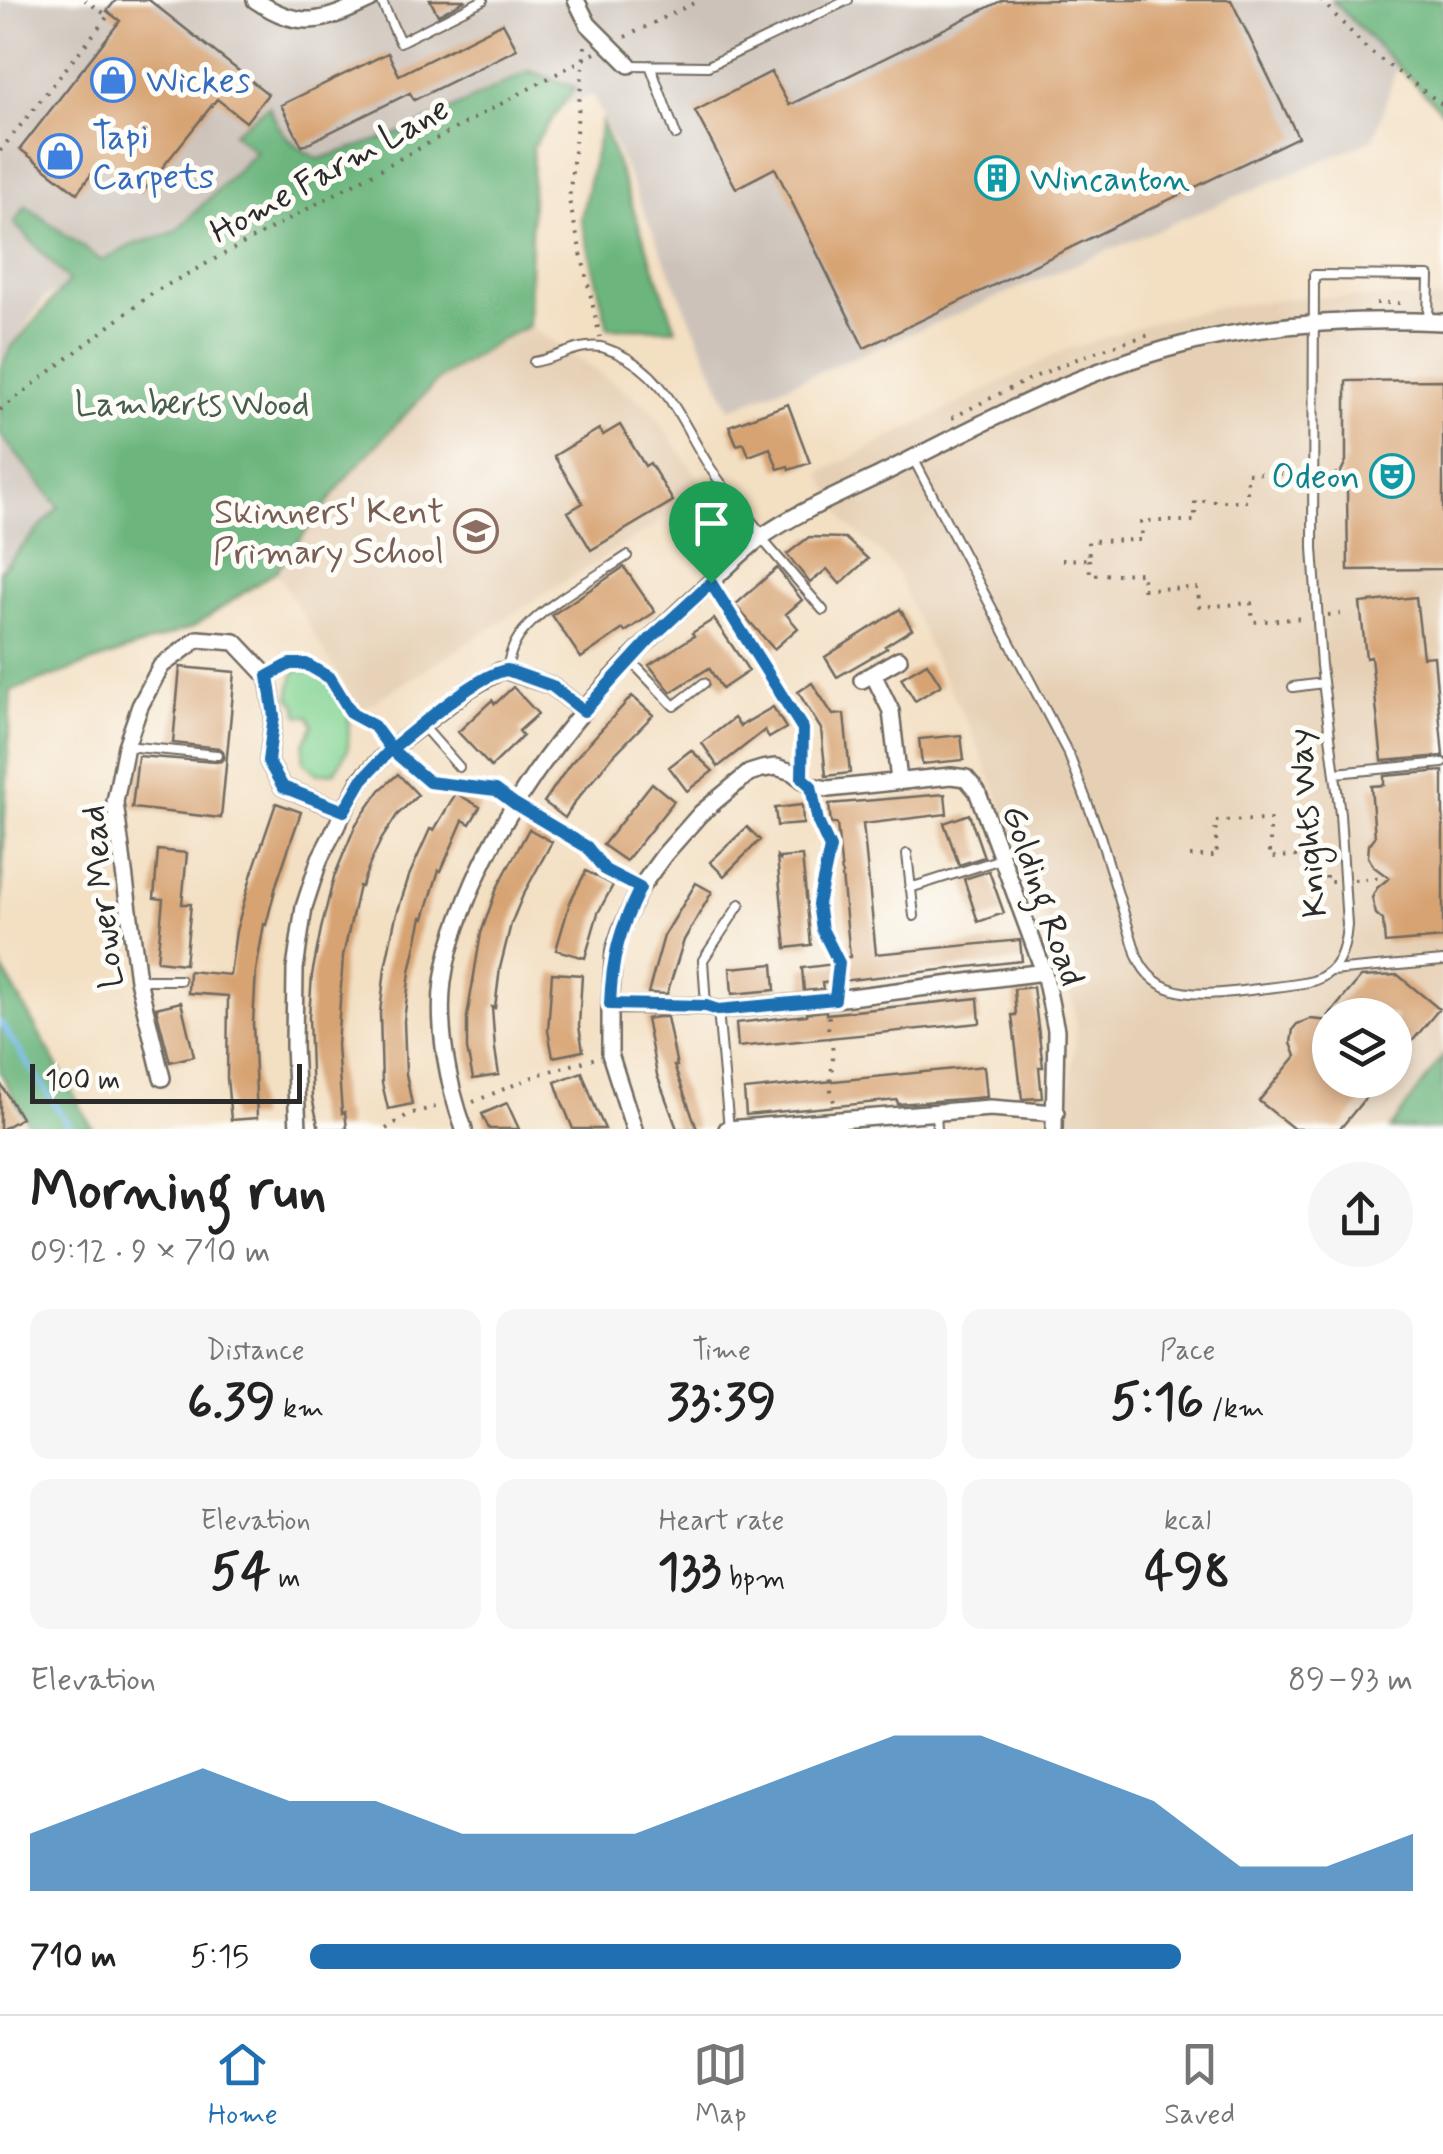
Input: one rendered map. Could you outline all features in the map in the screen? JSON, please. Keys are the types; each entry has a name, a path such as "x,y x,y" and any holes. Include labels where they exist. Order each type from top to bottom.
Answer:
{"street":[{"path":"255,0 290,18 311,20 329,19 370,0"},
{"path":"576,0 588,24 628,65"},
{"path":"464,1129 444,1036 443,980 453,937 484,858 538,768 584,711 630,660 762,537 1030,400 1120,364 1233,334 1312,324 1436,322"},
{"name":"Lower Mead","path":"162,1078 138,980 115,802 126,746 140,706 161,666 198,640 236,642 268,676"},
{"path":"899,659 868,677 891,711 899,781"},
{"path":"298,1129 294,1014 299,932 320,858 362,780 422,724 500,671 552,686 584,711"},
{"path":"268,676 274,716 268,761 283,787 344,811"},
{"name":"Golding Road","path":"634,1129 610,1054 614,952 620,930 640,888 702,813 750,774 776,767 828,790 951,776 966,778 977,791 1044,972 1056,1030 1055,1121"},
{"path":"610,1004 712,1008 835,999 1044,972"},
{"path":"728,1129 840,1119 936,1121 990,1108 1055,1121"}],"lane":[{"path":"381,0 400,42 483,0"},
{"path":"628,65 708,66 848,0"},
{"path":"650,65 676,135"},
{"name":"Knights Way","path":"1332,972 1345,943 1344,881 1312,548 1314,275 1429,276 1436,322"},
{"path":"534,362 580,348 602,347 634,360 664,388 728,493 823,610"},
{"path":"913,458 1070,755 1142,968 1161,985 1198,994 1304,983 1332,972 1443,961"},
{"path":"507,670 515,643 525,628 628,556"},
{"path":"630,660 674,706 704,684"},
{"path":"1294,686 1324,683"},
{"path":"422,724 459,768"},
{"path":"126,746 217,755"},
{"path":"1335,773 1443,763"},
{"path":"906,854 914,916"},
{"path":"910,888 1003,858"},
{"path":"728,1129 703,960 740,904"},
{"path":"138,980 180,980"}],"path":[{"path":"0,151 108,16 85,0"},
{"name":"Home Farm Lane","path":"0,410 154,292 584,58 700,0"},
{"path":"1321,0 1368,50 1443,105"},
{"path":"588,24 569,200 602,347"},
{"path":"1340,474 1247,473 1247,502 1195,501 1195,521 1142,521 1142,540 1088,541 1090,575 1142,573 1143,589 1198,588 1200,608 1251,603 1253,622 1343,614"},
{"path":"1062,560 1089,559"},
{"path":"711,583 803,729 806,782 830,848 818,904 822,929 839,963 827,1030 833,1051 829,1090 840,1119"},
{"path":"268,676 290,664 306,664 330,678 352,714 374,726 391,749 429,782 496,790 587,847 605,870 640,888"},
{"path":"1190,856 1217,856 1216,821 1270,820 1270,857 1326,855 1326,882 1385,877"},
{"path":"480,1100 540,1074 610,1054"},
{"path":"386,1129 409,1114 435,1106"}],"shaded area":[{"path":"0,0 1418,0 1374,139 730,409 593,95 45,297 0,365"},
{"path":"1304,297 1443,299 1443,1056 1390,1129 1065,1129 1077,1025 1050,930 975,738 897,573 883,555 847,524 820,473 1065,350 1157,321 1218,307"},
{"name":"Skinners' Kent Primary School","path":"529,326 648,406 708,491 360,711 276,571 350,473 439,379"},
{"path":"0,434 59,508 0,571"}],"green space":[{"path":"1332,0 1443,0 1443,112"},
{"name":"Lamberts Wood","path":"529,71 575,87 533,146 529,326 439,379 350,473 276,571 193,627 11,691 0,926 0,571 59,507 0,434 0,370 10,349 69,281 14,223 26,206 102,261 132,245 175,232 256,152 233,133 269,106 288,138 319,159 410,130"},
{"path":"602,122 676,329 608,328 581,218"},
{"path":"295,669 314,672 330,684 349,716 348,749 335,772 317,774 303,761 304,744 313,725 309,716 300,716 289,697"},
{"path":"0,964 93,1129 31,1129 0,1072"},
{"path":"1443,1056 1443,1129 1390,1129"}],"building":[{"path":"116,0 149,0 268,94 246,122 217,99 142,193 100,163 77,193 20,149 120,21 107,11"},
{"path":"430,0 466,0 438,15"},
{"name":"Wincanton","path":"1003,0 1231,0 1298,137 864,348 775,168 736,188 695,111 771,72 789,105"},
{"path":"503,23 517,49 414,100 410,93 302,146 281,105 388,53 399,75"},
{"name":"Odeon","path":"1443,380 1443,569 1348,570 1347,489 1340,474 1346,461 1346,381"},
{"path":"788,404 810,463 789,470 788,466 778,469 770,448 749,456 744,443 737,445 729,426"},
{"path":"620,425 673,501 591,550 568,512 583,503 554,456 599,429 603,435"},
{"path":"809,537 845,538 868,559 840,584 827,569 810,583 787,554"},
{"path":"624,567 655,612 581,658 552,615"},
{"path":"777,568 802,600 786,614 798,628 774,649 735,605"},
{"path":"1416,597 1423,657 1434,656 1443,756 1382,761 1371,657 1366,658 1360,603"},
{"path":"900,609 912,629 837,677 825,657"},
{"path":"714,619 749,671 722,689 709,668 671,692 649,665"},
{"path":"927,663 941,685 915,701 901,678"},
{"path":"180,667 235,672 221,818 132,808 138,756 216,762 224,757 219,748 173,743"},
{"path":"812,683 833,715 844,714 850,773 826,776 821,729 798,692"},
{"path":"513,687 538,714 519,731 523,736 491,767 458,732 492,700 495,704"},
{"path":"632,696 653,715 612,757 565,818 544,802 570,764"},
{"path":"773,707 786,728 769,738 765,730 718,767 702,743 734,718 740,726"},
{"path":"961,735 964,760 922,764 919,739"},
{"path":"691,750 713,771 687,791 669,767"},
{"path":"1443,771 1443,938 1385,943 1383,920 1376,914 1372,898 1389,878 1368,857 1369,845 1375,837 1371,786 1384,785 1384,776"},
{"path":"398,774 418,795 397,815 359,886 343,956 337,1046 342,1113 345,1112 347,1129 319,1129 312,1097 309,1017 321,929 334,877 356,824 380,790"},
{"path":"652,783 674,801 626,861 603,845"},
{"path":"456,793 480,807 470,824 463,820 422,917 404,1021 406,1074 412,1104 388,1109 382,1083 380,1013 395,920 430,829 434,830"},
{"path":"945,794 947,814 863,824 876,954 1020,940 1022,961 822,983 823,989 804,991 802,968 843,963 843,958 850,957 837,824 831,824 829,804"},
{"path":"276,803 301,812 264,924 256,971 253,1023 257,1118 231,1120 228,996 188,993 189,971 230,975 236,931"},
{"path":"802,805 803,824 777,826 775,808"},
{"path":"969,814 984,857 959,865 944,823"},
{"path":"747,827 760,840 724,876 710,862"},
{"path":"529,829 552,842 511,924 500,968 495,1008 492,1007 499,1075 473,1079 467,1049 467,1017 481,933 497,888"},
{"path":"158,850 187,853 182,904 191,904 185,964 157,961 163,899 154,898"},
{"path":"802,856 811,945 786,948 777,857 780,860"},
{"path":"586,871 613,885 598,913 585,958 556,950 570,902"},
{"path":"989,871 1004,913 978,922 964,879"},
{"path":"696,883 712,892 684,940 667,994 648,993 664,936"},
{"path":"773,964 775,990 732,994 730,968"},
{"path":"552,973 582,975 579,1026 583,1051 553,1057 548,1031"},
{"path":"1398,975 1439,1009 1412,1042 1412,998 1343,998 1361,977"},
{"path":"1033,987 1043,1067 1039,1067 1042,1098 1022,1099 1012,1015 1016,1015 1014,989"},
{"path":"978,998 980,1023 738,1047 736,1023"},
{"path":"181,1002 194,1056 170,1062 156,1008"},
{"path":"667,1017 674,1066 697,1129 677,1129 657,1075 646,1019"},
{"path":"1312,1019 1312,1098 1365,1098 1340,1129 1294,1129 1259,1101 1296,1056 1291,1043 1297,1024"},
{"path":"984,1066 987,1097 898,1104 897,1100 746,1115 744,1090"},
{"path":"582,1072 605,1129 573,1129 562,1102 555,1082"},
{"path":"0,1083 21,1118 2,1129 0,1129"},
{"path":"507,1103 519,1129 489,1129 482,1114"}],"waterway":[{"path":"0,1022 71,1129"}],"place":[{"name":"Wickes","path":"113,80"},
{"name":"Tapi Carpets","path":"60,156"},
{"name":"Wincanton","path":"997,178"},
{"name":"Odeon","path":"1392,476"},
{"name":"Skinners' Kent Primary School","path":"476,531"}],"route":[{"path":"711,583 650,639 584,711 552,686 500,671 469,688 391,749 374,726 352,714 330,678 306,664 290,664 268,676 274,716 268,761 283,787 344,811 362,780 391,749 429,782 496,790 587,847 605,870 640,888 614,952 610,1004 706,1006 718,1010 835,999 839,963 822,929 818,904 830,848 818,822 811,786 802,778 803,729 711,583"}]}
